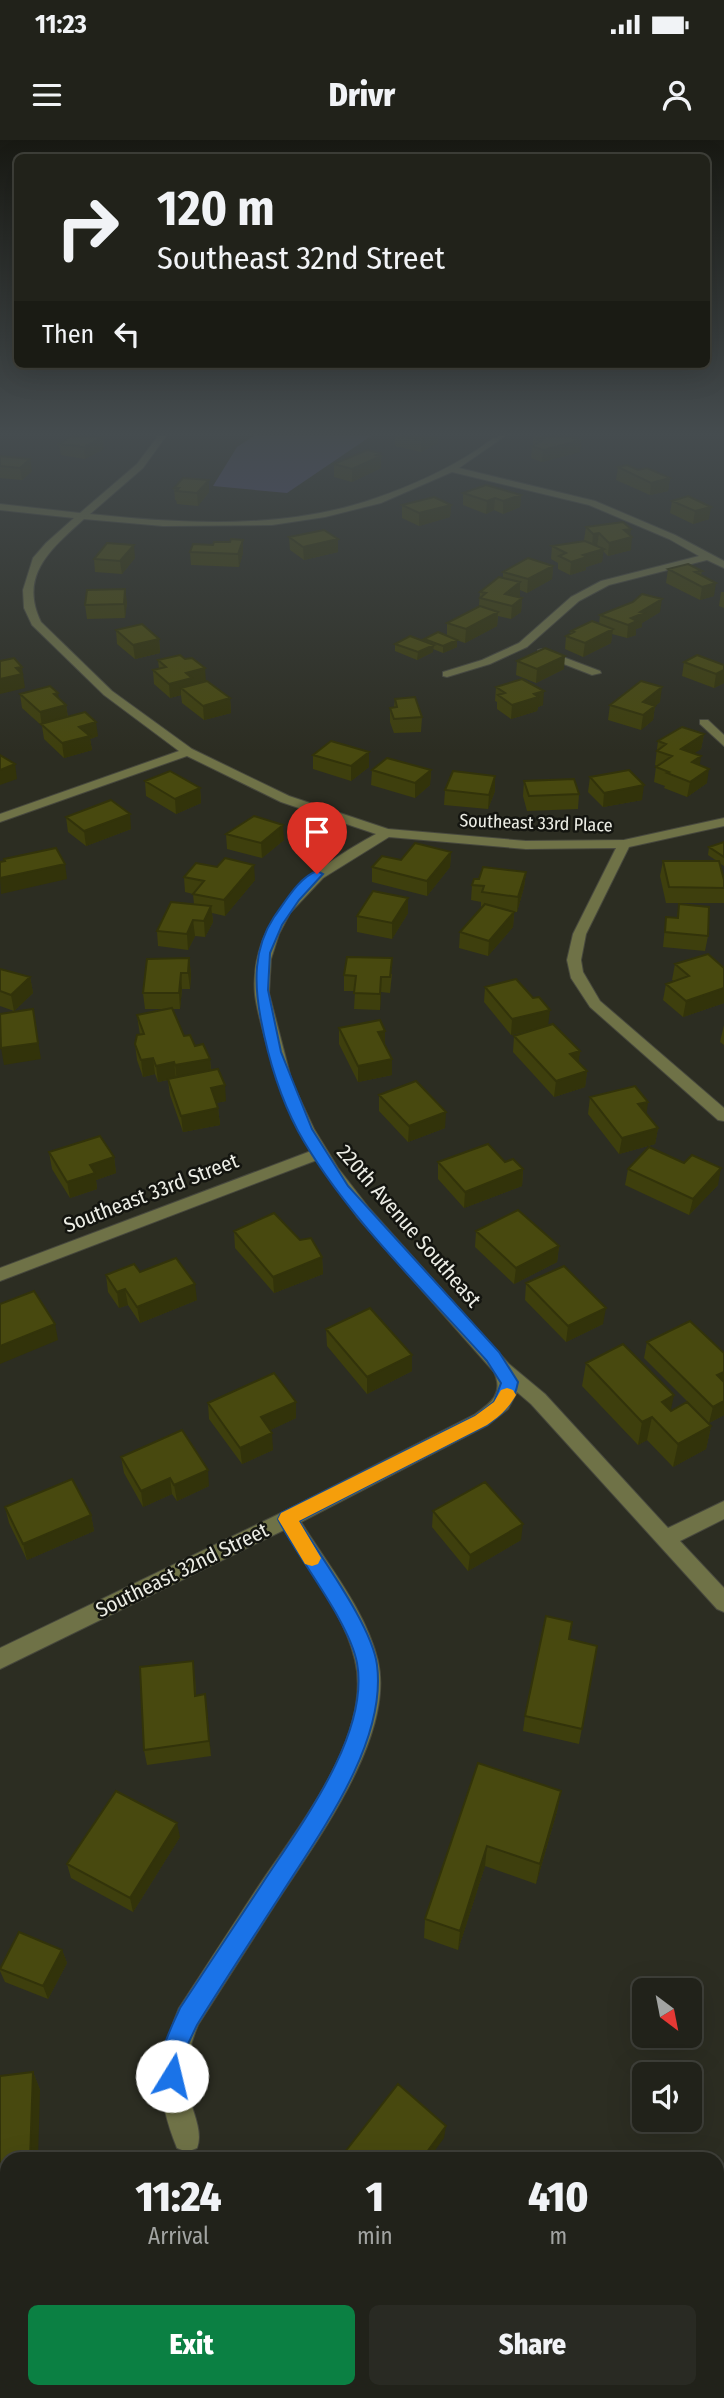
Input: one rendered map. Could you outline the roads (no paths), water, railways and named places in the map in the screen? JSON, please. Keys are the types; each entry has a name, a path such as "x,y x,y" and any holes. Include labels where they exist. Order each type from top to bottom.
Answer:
{"street":[{"name":"Southeast 33rd Place","path":"55,541 38,558 28,590 29,608 36,623 108,693 188,752 285,799 327,815 387,832 526,845 624,844 724,822"},
{"path":"679,541 724,565"},
{"path":"447,674 486,662 523,645 588,590 620,578 709,556"},
{"path":"523,645 596,673"},
{"path":"704,722 724,742"},
{"path":"0,818 188,752"},
{"name":"220th Avenue Southeast","path":"387,832 317,874 294,898 275,925 264,953 262,990 274,1052 304,1129 343,1189 502,1368 538,1399 724,1603"},
{"path":"624,844 576,941 574,960 579,981 595,1004 724,1116"},
{"name":"Southeast 33rd Street","path":"0,1275 318,1154"},
{"name":"Southeast 32nd Street","path":"0,1659 288,1519 481,1420 500,1407 507,1395 509,1382 502,1368"},
{"path":"666,1539 724,1509"},
{"path":"187,2138 176,2106 172,2076 176,2046 188,2017 331,1797 360,1731 368,1693 367,1663 354,1628 288,1519"}]}
